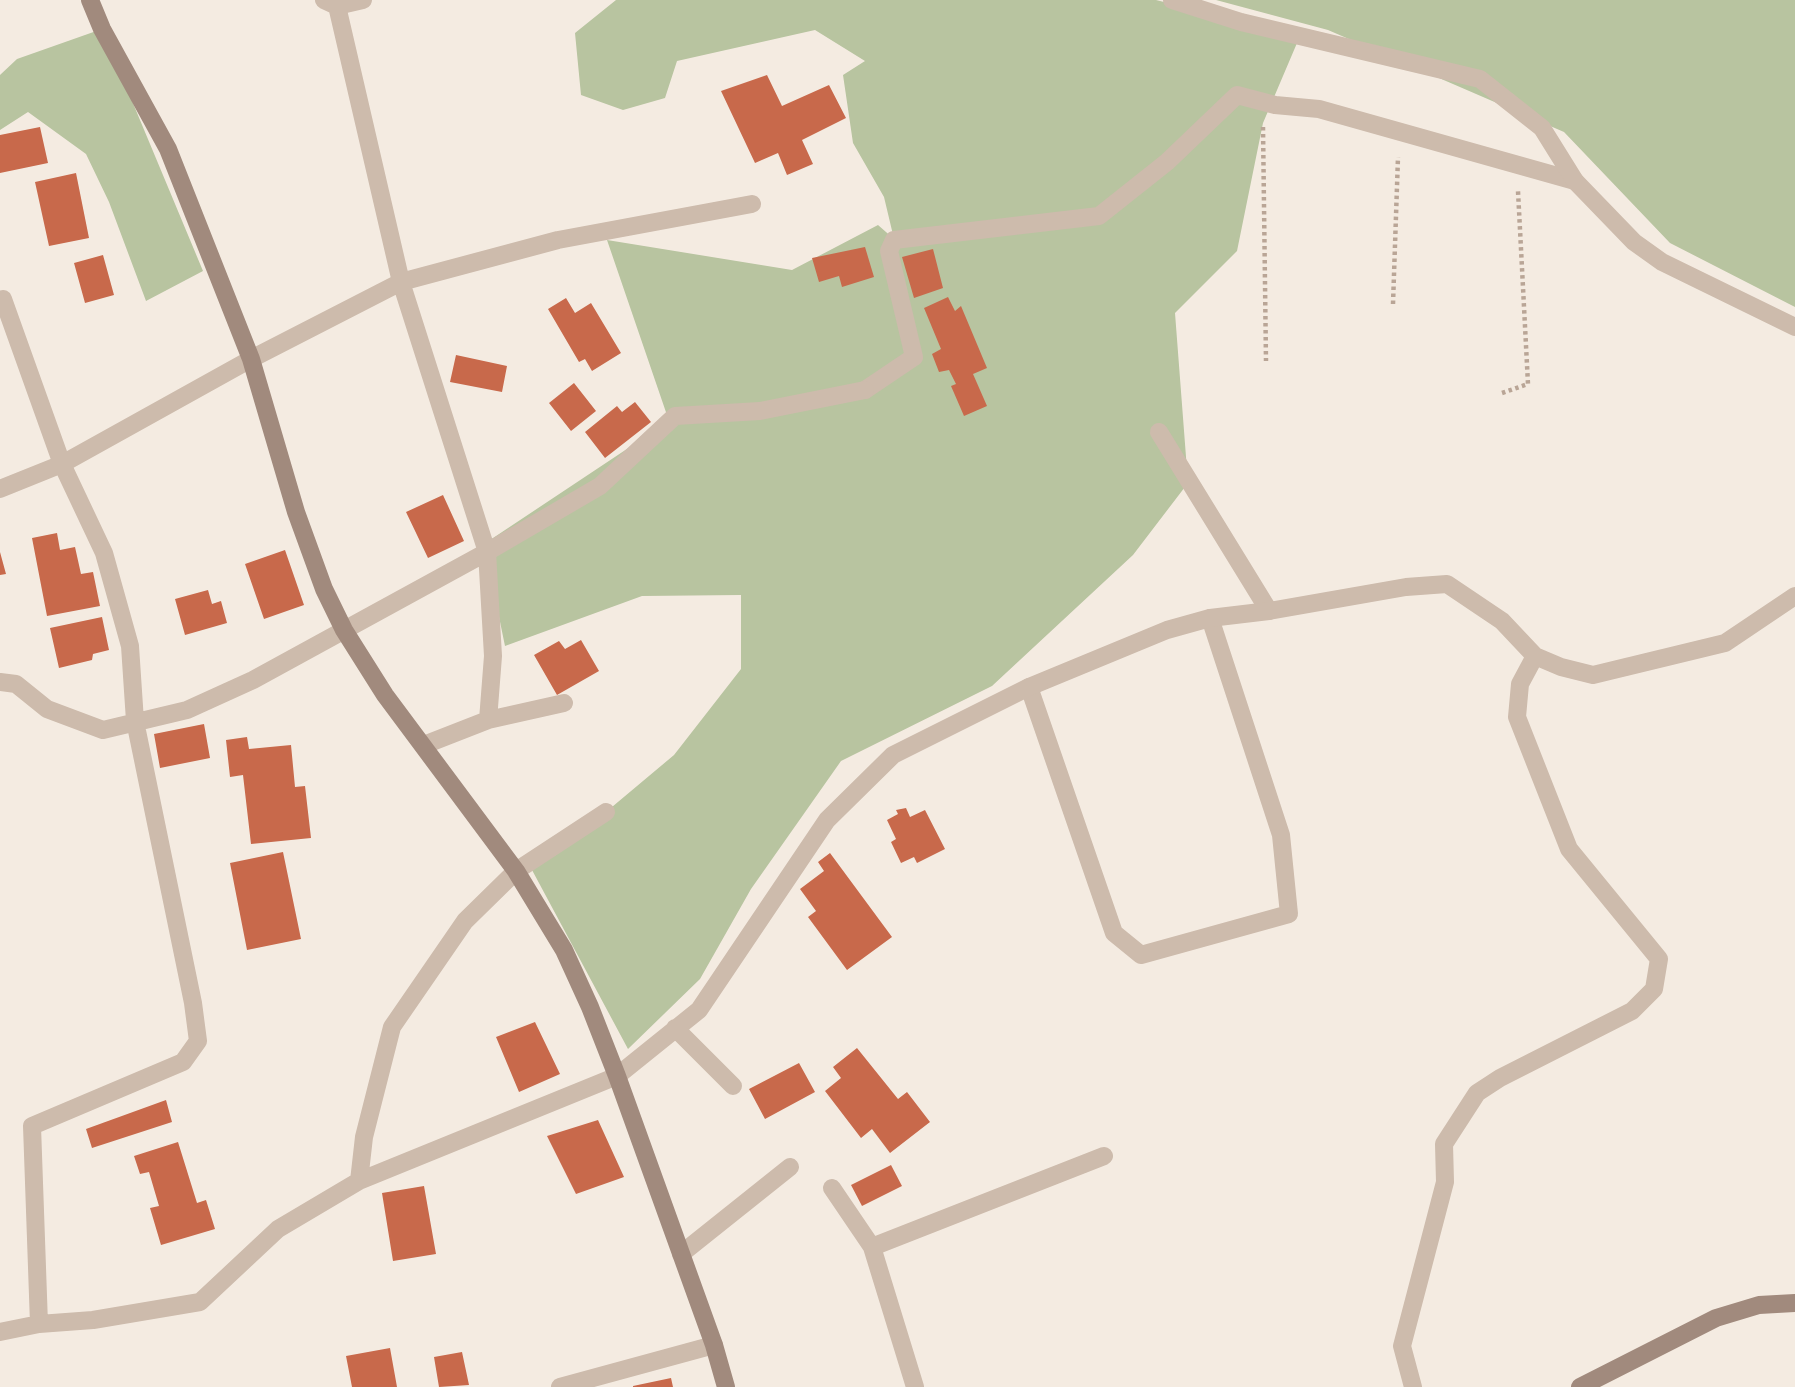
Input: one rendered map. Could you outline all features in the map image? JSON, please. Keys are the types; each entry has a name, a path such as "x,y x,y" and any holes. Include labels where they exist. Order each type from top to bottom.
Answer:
{"street":[{"path":"90,0 102,29 168,149 251,359 296,512 324,589 344,630 385,695 516,871 564,950 617,1076 714,1345 726,1387"},
{"path":"363,0 331,3 401,282 487,552 493,656 488,720"},
{"path":"1172,0 1241,22 1480,79 1542,128 1575,181 1634,243 1662,262 1795,327"},
{"path":"0,682 16,684 47,709 103,730 187,710 253,680 487,552 600,486 676,416 760,411 865,390 915,357 889,251 894,240 1099,216 1167,162 1237,94 1263,102 1319,109 1575,181"},
{"path":"0,489 62,464 251,359 401,282 558,240 752,204"},
{"path":"4,299 62,464 104,553 130,646 135,721 194,1003 198,1041 183,1062 32,1126 39,1324"},
{"path":"1159,432 1269,611"},
{"path":"0,1332 39,1324 93,1320 200,1302 278,1229 359,1181 617,1076 699,1010 827,820 893,755 1029,687 1167,630 1210,618 1269,611 1406,587 1447,584 1502,621 1535,656 1561,667 1593,675 1726,643 1795,596"},
{"path":"1029,687 1114,933 1141,955 1289,914 1281,835 1210,618"},
{"path":"1413,1387 1402,1346 1445,1182 1444,1144 1477,1093 1500,1077 1632,1011 1654,989 1659,959 1569,849 1517,717 1520,684 1535,656"},
{"path":"424,745 488,720 564,703"},
{"path":"359,1181 364,1137 392,1027 465,921 516,871 606,812"},
{"path":"675,1028 733,1086"},
{"path":"872,1247 1104,1156"},
{"path":"681,1254 790,1167"},
{"path":"832,1188 872,1247 915,1387"},
{"path":"1580,1387 1716,1318 1759,1305 1795,1303"},
{"path":"561,1387 714,1345"}],"path":[{"path":"1263,102 1266,361"},
{"path":"1393,304 1398,132"},
{"path":"1502,393 1528,384 1517,166"}],"green space":[{"path":"616,0 1156,0 1300,36 1263,123 1237,251 1175,313 1188,483 1133,555 992,686 841,761 751,889 700,979 628,1049 532,870 674,755 741,669 741,595 642,596 505,646 484,544 669,421 607,240 792,270 878,225 894,239 884,197 853,143 843,75 865,61 815,30 677,61 665,98 623,110 581,95 575,33"},
{"path":"1216,0 1795,0 1795,307 1670,243 1564,132 1328,30"},
{"path":"102,29 203,271 146,301 109,202 86,154 28,112 0,130 0,75 17,59"}],"building":[{"path":"767,75 782,106 829,85 846,118 802,140 813,164 787,175 778,153 755,163 721,91"},
{"path":"40,127 48,163 0,173 0,135"},
{"path":"76,173 89,238 49,246 35,182"},
{"path":"865,247 874,277 842,287 839,276 819,282 812,258"},
{"path":"933,249 943,288 914,298 902,257"},
{"path":"103,255 114,295 85,303 74,263"},
{"path":"948,297 955,311 961,306 987,368 973,374 987,406 964,416 951,386 956,384 949,370 939,372 932,354 941,349 924,308"},
{"path":"566,298 575,313 591,303 621,353 592,371 585,359 579,362 548,309"},
{"path":"456,355 507,366 502,392 450,382"},
{"path":"574,383 596,411 571,431 549,403"},
{"path":"635,402 651,422 605,458 585,432 617,406 622,412"},
{"path":"443,495 464,541 428,558 406,512"},
{"path":"57,533 60,550 75,547 81,574 93,572 100,606 47,616 32,538"},
{"path":"285,550 304,605 264,619 245,564"},
{"path":"0,552 6,574 0,575"},
{"path":"208,590 212,604 221,601 227,623 185,635 175,599"},
{"path":"102,617 109,650 93,654 92,660 59,668 50,628"},
{"path":"581,640 599,671 557,695 534,655 559,641 565,649"},
{"path":"204,724 210,758 160,768 154,734"},
{"path":"247,737 249,749 291,745 295,787 305,786 311,838 251,844 243,775 230,777 226,740"},
{"path":"906,808 910,817 925,810 945,849 917,863 914,857 901,863 891,842 896,839 887,820 898,814 896,810"},
{"path":"283,852 301,939 247,950 230,863"},
{"path":"830,853 892,937 847,970 808,917 816,911 800,889 824,871 818,862"},
{"path":"535,1022 560,1074 519,1092 496,1037"},
{"path":"857,1048 898,1099 907,1092 930,1122 890,1153 872,1129 861,1138 825,1091 841,1078 833,1067"},
{"path":"799,1063 815,1092 765,1119 749,1089"},
{"path":"166,1100 172,1122 92,1148 86,1129"},
{"path":"598,1120 624,1177 576,1194 547,1136"},
{"path":"178,1142 197,1203 206,1200 215,1229 161,1245 150,1208 159,1206 149,1172 140,1174 134,1156"},
{"path":"891,1165 902,1186 862,1206 851,1185"},
{"path":"424,1186 436,1254 393,1261 382,1193"},
{"path":"390,1348 397,1387 352,1387 346,1356"},
{"path":"462,1352 469,1385 439,1387 434,1357"},
{"path":"671,1378 673,1387 633,1387 633,1386"}]}
